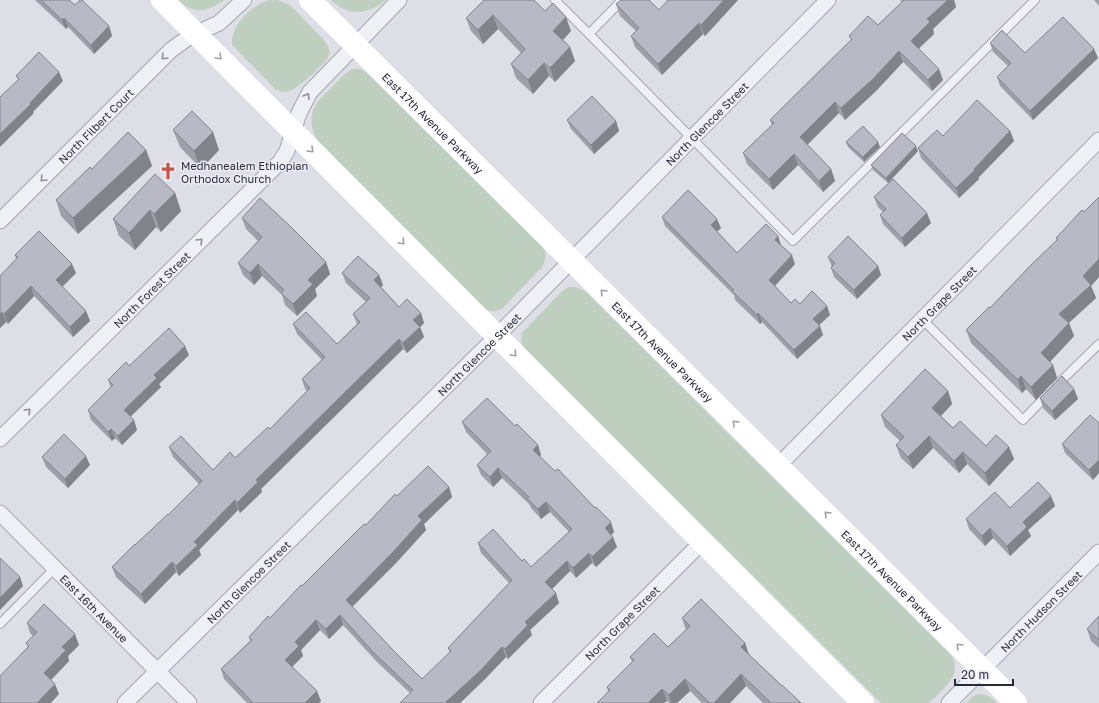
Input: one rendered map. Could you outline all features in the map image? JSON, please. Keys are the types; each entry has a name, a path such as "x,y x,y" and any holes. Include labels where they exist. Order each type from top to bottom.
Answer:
{"main road":[{"path":"162,0 863,703"},
{"name":"East 17th Avenue Parkway","path":"310,0 1016,703"}],"street":[{"name":"North Filbert Court","path":"0,222 171,50 180,42 195,33 219,23 244,0"},
{"name":"North Forest Street","path":"0,439 280,162 294,133 299,113 310,92 399,0"},
{"name":"North Glencoe Street","path":"125,703 496,336 828,0"},
{"name":"North Grape Street","path":"778,466 1099,140"},
{"name":"East 16th Avenue","path":"0,513 189,703"},
{"name":"North Grape Street","path":"541,703 702,541"},
{"name":"North Hudson Street","path":"949,703 1099,552"}],"lane":[{"path":"555,0 793,241 1035,0"},
{"path":"589,34 622,0"},
{"path":"923,320 1023,420 1099,344"},
{"path":"0,624 55,568"}],"green space":[{"path":"179,0 224,0 212,7 195,10 184,5"},
{"path":"269,0 278,0 291,6 328,46 329,55 318,69 299,86 288,92 282,92 275,89 232,45 235,30 243,17 255,7"},
{"path":"331,0 386,0 372,9 358,12 345,9"},
{"path":"352,69 360,69 366,72 543,247 546,257 542,267 504,307 494,311 485,309 318,142 312,126 312,112 324,94"},
{"path":"569,287 576,287 585,291 951,655 955,669 953,676 950,682 929,703 881,703 524,348 521,341 522,333 562,291"},
{"path":"978,694 989,696 997,703 966,703"}],"building":[{"path":"41,0 69,0 75,5 82,0 109,26 91,45 64,18 62,20"},
{"path":"484,0 534,0 545,11 553,3 566,17 553,31 570,47 550,68 544,63 528,80 511,64 525,49 493,15 478,30 466,18"},
{"path":"621,0 649,0 659,10 668,0 724,0 701,25 699,23 658,64 631,36 639,28 616,4"},
{"path":"904,0 948,0 927,19 930,22 911,41 939,69 928,80 899,51 873,79 841,108 835,102 800,137 831,169 819,181 794,154 769,179 743,153 774,123 770,120 852,39 849,36 868,16 878,25"},
{"path":"1063,17 1094,49 1030,111 997,77 1011,63 990,43 1002,30 1025,53"},
{"path":"39,52 59,72 30,103 31,104 0,134 0,97 19,79 16,76"},
{"path":"592,96 616,121 591,145 567,120"},
{"path":"977,100 1010,131 974,169 975,170 956,188 918,148 937,130 943,136"},
{"path":"192,111 213,132 194,151 173,130"},
{"path":"863,126 878,142 863,157 846,142"},
{"path":"128,132 146,150 73,218 56,200 90,167 92,169"},
{"path":"902,133 916,146 886,178 871,165"},
{"path":"155,174 175,193 154,214 150,210 129,233 113,219"},
{"path":"893,179 927,213 902,238 880,215 886,209 874,197"},
{"path":"688,190 717,219 711,225 737,253 766,224 778,236 775,240 792,255 769,280 791,303 795,299 800,304 812,291 827,306 813,319 820,326 794,350 758,313 757,315 732,291 734,290 662,217"},
{"path":"1099,197 1099,259 1083,276 1091,285 1059,314 1069,323 1041,353 1053,365 1031,387 1021,376 1018,380 966,330 989,307 990,308 1058,239 1056,238 1082,210 1084,212"},
{"path":"260,198 326,262 308,280 313,284 293,304 281,293 284,290 258,264 250,273 238,263 262,237 242,218"},
{"path":"39,231 72,264 56,280 86,311 70,327 31,286 4,314 2,312 0,315 0,276 18,257 15,255"},
{"path":"848,236 878,266 854,290 831,268 835,263 828,257"},
{"path":"358,256 379,275 374,280 399,307 407,299 421,313 413,320 420,327 403,343 399,339 256,480 258,482 237,503 235,500 194,542 198,545 176,566 172,562 141,594 112,567 202,481 169,447 181,436 213,470 230,452 235,458 268,427 270,429 310,388 302,379 325,357 293,324 306,312 337,344 360,322 353,314 370,298 342,273"},
{"path":"169,328 185,346 154,375 157,378 124,410 134,420 118,436 111,429 108,432 88,410 113,385 108,380 126,362 129,366"},
{"path":"925,369 948,391 932,408 953,428 960,421 986,446 996,435 1009,447 985,473 963,452 954,461 929,436 908,457 896,445 904,437 881,415"},
{"path":"1062,376 1074,389 1052,411 1040,398"},
{"path":"487,398 515,426 517,424 538,445 533,450 555,471 558,469 595,508 596,507 611,522 605,528 613,537 592,557 589,553 573,568 567,561 545,582 556,593 525,622 528,625 505,649 502,647 482,669 446,702 447,703 400,703 413,690 373,652 340,615 326,629 316,620 295,642 299,646 285,660 317,691 305,703 253,703 221,669 252,640 249,637 268,616 270,618 301,585 302,586 364,524 366,525 395,494 397,496 428,466 449,487 418,516 422,520 346,600 422,679 451,651 448,648 512,580 478,543 493,529 522,561 524,559 531,567 572,529 546,502 538,509 527,498 529,497 498,468 490,477 477,465 491,451 462,422"},
{"path":"1090,415 1099,423 1099,460 1089,470 1062,444"},
{"path":"64,434 86,456 65,479 42,457"},
{"path":"1038,482 1051,496 1023,522 1027,527 1007,546 990,528 982,536 966,519 995,492 1010,508"},
{"path":"0,558 20,577 0,598"},
{"path":"701,599 745,643 741,647 801,703 771,703 741,674 714,703 710,703 685,679 669,695 662,689 648,703 597,703 610,690 607,687 634,660 630,657 654,633 668,647 690,626 682,618"},
{"path":"44,604 75,634 62,647 66,650 44,673 55,684 37,703 0,703 0,676 29,646 26,643 37,632 27,623"},
{"path":"1099,616 1099,640 1087,629"}],"place":[{"name":"Medhanealem Ethiopian Orthodox Church","path":"168,171"}]}
